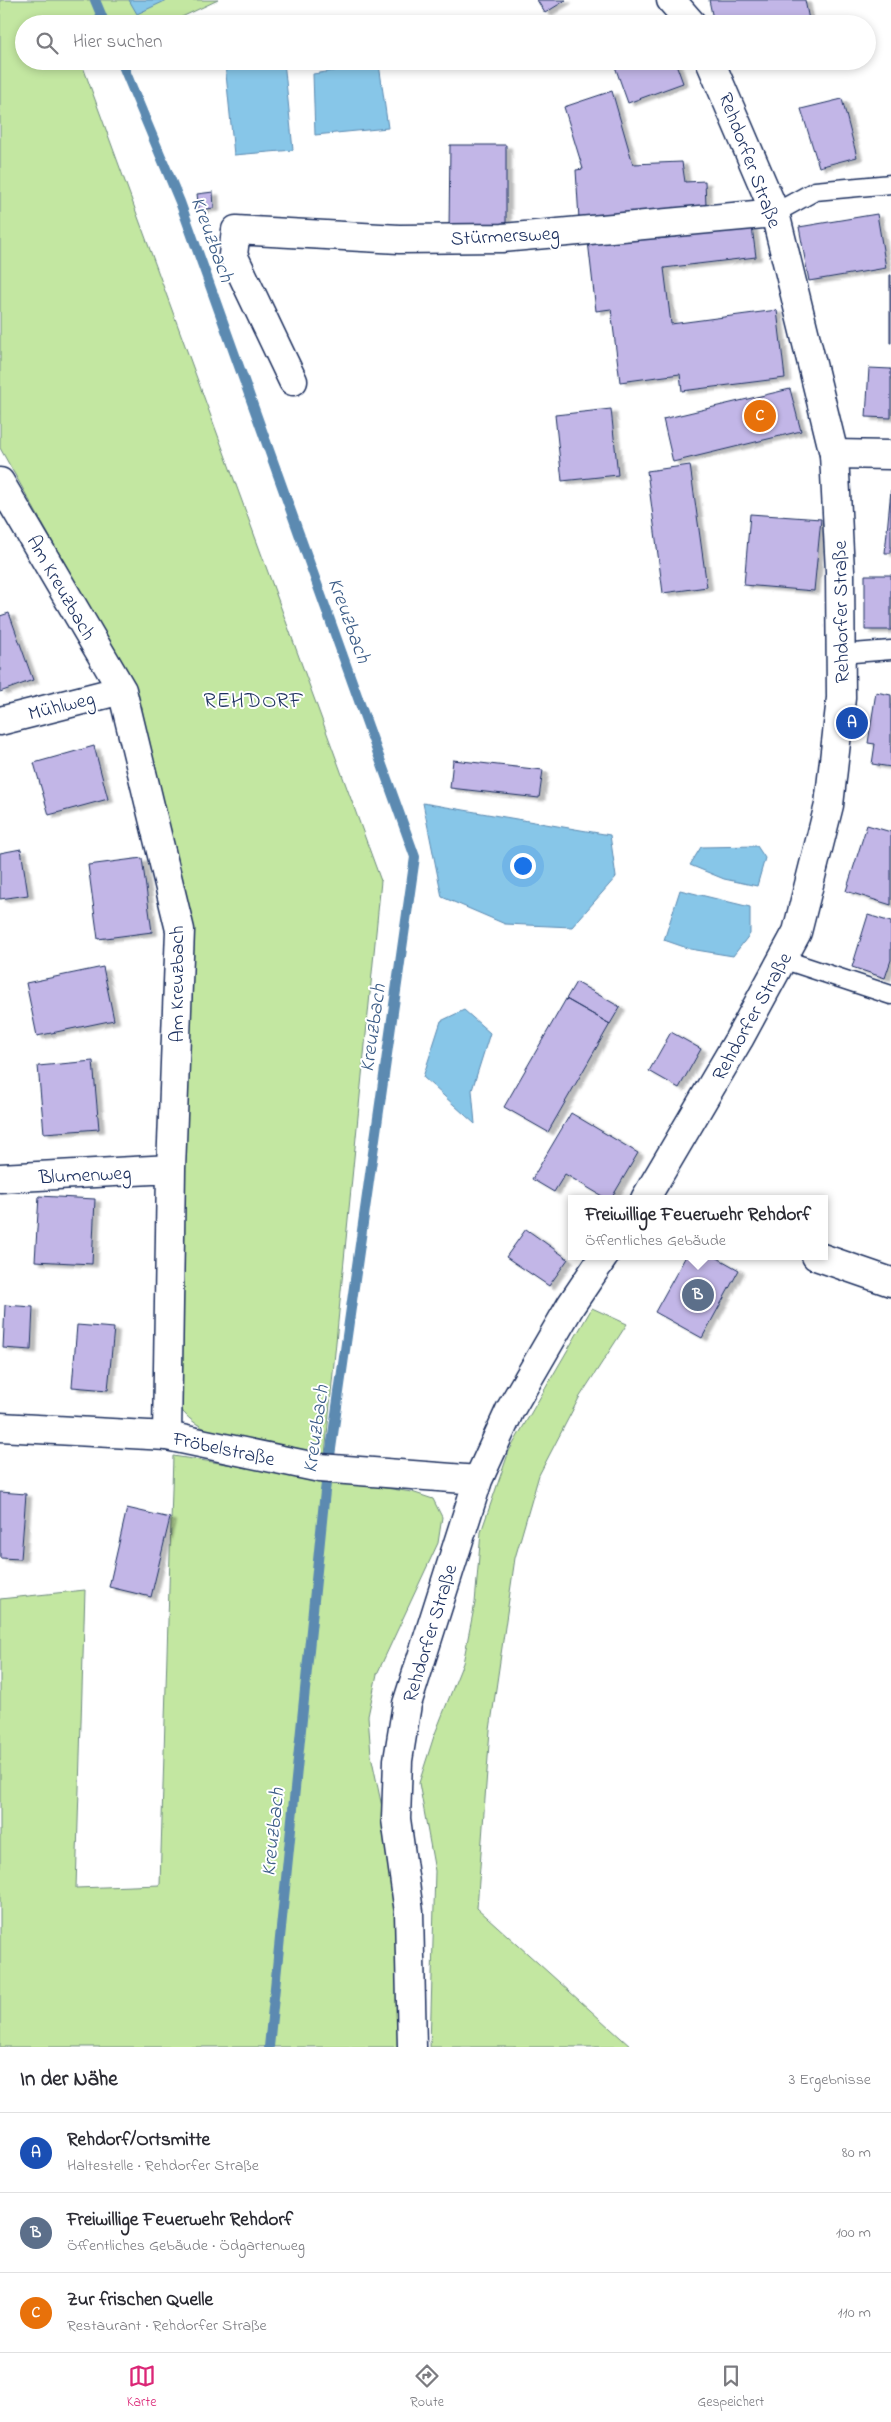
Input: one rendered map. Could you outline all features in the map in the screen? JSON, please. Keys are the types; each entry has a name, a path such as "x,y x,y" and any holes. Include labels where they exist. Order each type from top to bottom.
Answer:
{"street":[{"path":"671,0 684,15"},
{"name":"Rehdorfer Straße","path":"650,1195 739,1039 797,932 828,805 841,698 840,571 834,454 775,213 714,70"},
{"name":"Stürmersweg","path":"293,381 232,255 236,230 399,239 502,238 775,213"},
{"path":"834,454 891,455"},
{"name":"Am Kreuzbach","path":"0,482 122,690 180,930 171,1169 167,1436"},
{"name":"Mühlweg","path":"0,721 122,690"},
{"name":"Blumenweg","path":"0,1178 171,1169"},
{"name":"Rehdorfer Straße","path":"412,2047 409,1912 396,1819 398,1760 407,1704 478,1480 510,1410 570,1305 601,1260"},
{"path":"828,1260 891,1282"},
{"name":"Fröbelstraße","path":"0,1427 167,1436 320,1468 478,1480"}],"lane":[{"path":"775,213 815,191 891,184"},
{"path":"841,654 891,650"},
{"path":"782,959 891,995"}],"green space":[{"path":"0,0 218,0 186,15 15,15 15,70 84,70 381,881 325,1455 250,1443 211,1432 195,1423 183,1412 174,1395 185,921 138,694 0,448"},
{"path":"592,1308 627,1324 579,1398 539,1475 515,1558 490,1730 477,1908 631,2047 430,2047 435,1871 419,1783 434,1736 463,1663 475,1603 481,1532 509,1451"},
{"path":"173,1456 412,1492 433,1499 442,1517 438,1543 377,1674 368,1716 371,1755 389,1840 402,1928 401,2047 0,2047 0,1599 85,1590 76,1888 160,1885"}],"water":[{"path":"129,0 167,0 137,14"},
{"path":"226,70 285,70 293,150 234,155"},
{"path":"339,70 380,70 388,128 315,135 313,74"},
{"path":"423,803 610,835 616,877 572,927 505,924 442,897"},
{"path":"757,846 765,858 757,886 724,879 690,865 701,847"},
{"path":"680,890 750,907 750,934 733,956 690,949 664,940"},
{"path":"464,1010 490,1033 472,1090 475,1124 423,1077 441,1021"}],"building":[{"path":"537,0 566,0 545,13"},
{"path":"709,0 805,0 808,15 712,15"},
{"path":"616,70 678,70 683,83 628,103"},
{"path":"612,91 633,164 682,162 685,182 705,181 706,206 579,219 576,170 583,169 564,107"},
{"path":"842,99 857,157 819,167 801,109"},
{"path":"450,145 506,145 506,230 449,230"},
{"path":"213,192 214,208 199,210 197,194"},
{"path":"877,214 886,268 809,281 799,227"},
{"path":"752,227 756,257 664,268 671,324 777,310 785,378 682,391 680,374 620,382 611,309 596,311 588,241 657,232 658,239"},
{"path":"891,275 891,343 890,343"},
{"path":"869,368 891,369 891,418 866,417"},
{"path":"790,389 801,431 673,462 663,419"},
{"path":"611,409 618,475 562,481 555,415"},
{"path":"690,465 707,587 663,593 647,471"},
{"path":"891,490 891,553 885,553"},
{"path":"750,514 821,519 814,591 744,585"},
{"path":"865,575 891,575 891,630 865,630"},
{"path":"9,613 33,680 0,692 0,616"},
{"path":"876,692 891,695 891,767 872,764 875,744 868,743"},
{"path":"94,746 108,799 49,815 34,763"},
{"path":"453,760 543,770 539,798 450,788"},
{"path":"867,825 891,832 891,905 846,891"},
{"path":"21,849 28,895 0,899 0,853"},
{"path":"142,858 152,932 98,939 88,865"},
{"path":"868,915 891,922 891,960 885,978 852,967"},
{"path":"103,967 114,1020 37,1036 26,983"},
{"path":"576,982 620,1007 610,1024 566,999"},
{"path":"566,999 610,1024 548,1132 504,1107"},
{"path":"671,1032 701,1049 679,1088 649,1071"},
{"path":"93,1061 99,1129 44,1133 38,1066"},
{"path":"571,1113 638,1153 613,1195 600,1195 565,1174 554,1192 532,1179"},
{"path":"39,1196 95,1199 92,1264 35,1261"},
{"path":"526,1229 568,1259 549,1286 506,1257"},
{"path":"684,1260 721,1260 739,1270 702,1338 655,1312"},
{"path":"5,1305 33,1307 31,1350 3,1348"},
{"path":"77,1325 114,1328 108,1390 72,1387"},
{"path":"0,1492 26,1494 21,1559 0,1558"},
{"path":"127,1508 170,1518 151,1597 109,1587"}],"waterway":[{"name":"Kreuzbach","path":"95,0 101,15"},
{"name":"Kreuzbach","path":"125,70 180,202 415,857 325,1491 269,2047"}],"place":[{"name":"Zur frischen Quelle","path":"760,416"},
{"name":"Rehdorf/Ortsmitte","path":"852,723"},
{"name":"Freiwillige Feuerwehr Rehdorf","path":"698,1295"}],"district":[{"name":"REHDORF","path":"254,699"}]}
